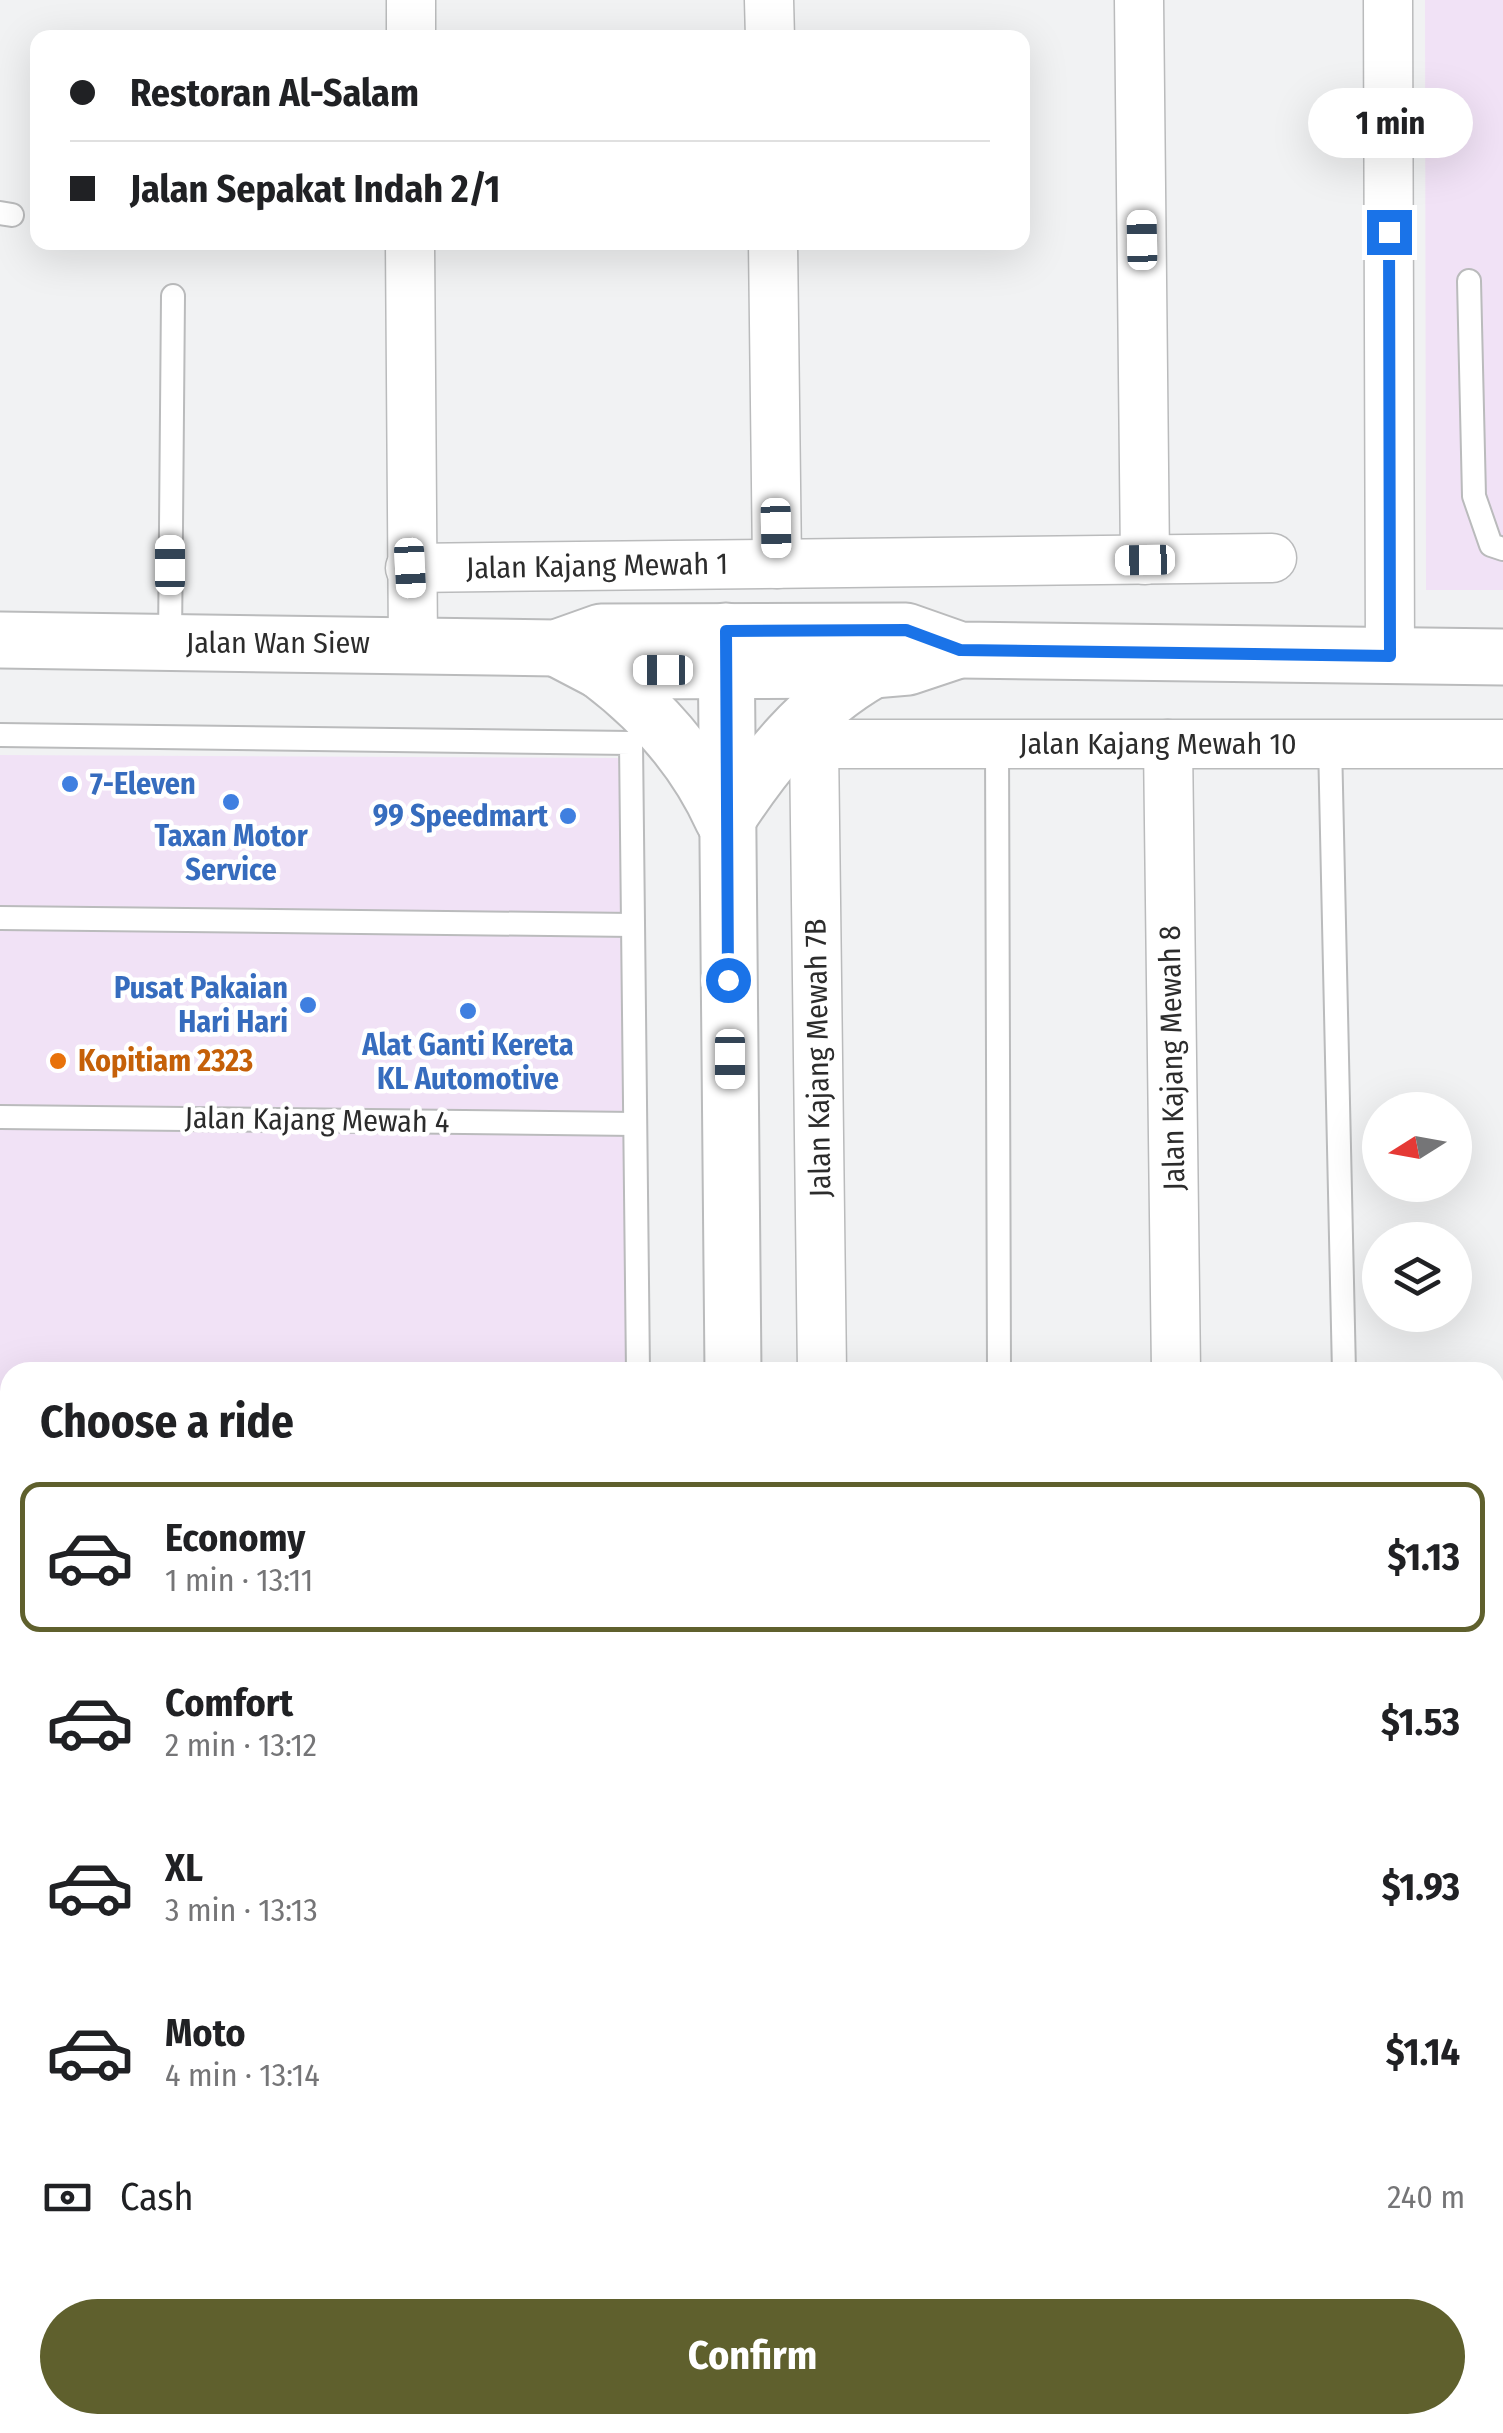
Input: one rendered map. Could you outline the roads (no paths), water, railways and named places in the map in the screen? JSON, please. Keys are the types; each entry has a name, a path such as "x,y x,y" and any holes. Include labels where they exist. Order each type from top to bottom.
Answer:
{"street":[{"path":"411,0 411,30"},
{"path":"769,0 770,30"},
{"path":"1139,0 1145,560"},
{"path":"1388,0 1390,656"},
{"path":"410,250 413,644"},
{"path":"772,250 777,564"},
{"name":"Jalan Kajang Mewah 1","path":"410,568 1272,558"},
{"name":"Jalan Wan Siew","path":"0,640 413,644 578,659 725,651 906,630 960,650"},
{"name":"Jalan Wan Siew","path":"725,651 873,670 908,667 960,650 1503,657"},
{"path":"725,651 733,1362"},
{"path":"578,659 633,696 678,746 724,823"},
{"path":"724,823 807,716 840,689 873,670"},
{"name":"Jalan Kajang Mewah 10","path":"814,744 1503,744"},
{"name":"Jalan Kajang Mewah 7B","path":"814,744 822,1362"},
{"name":"Jalan Kajang Mewah 8","path":"1168,744 1176,1362"}],"lane":[{"path":"1469,281 1474,496 1491,545 1503,549"},
{"path":"170,642 172,296"},
{"path":"0,734 631,743 638,1362"},
{"path":"997,744 999,1362"},
{"path":"1330,744 1344,1362"},
{"path":"0,918 632,925"},
{"name":"Jalan Kajang Mewah 4","path":"0,1117 635,1124"}],"place":[{"name":"7-Eleven","path":"70,784"},
{"name":"Taxan Motor Service","path":"231,802"},
{"name":"99 Speedmart","path":"568,816"},
{"name":"Pusat Pakaian Hari Hari","path":"308,1005"},
{"name":"Alat Ganti Kereta KL Automotive","path":"468,1011"},
{"name":"Kopitiam 2323","path":"58,1061"}]}
